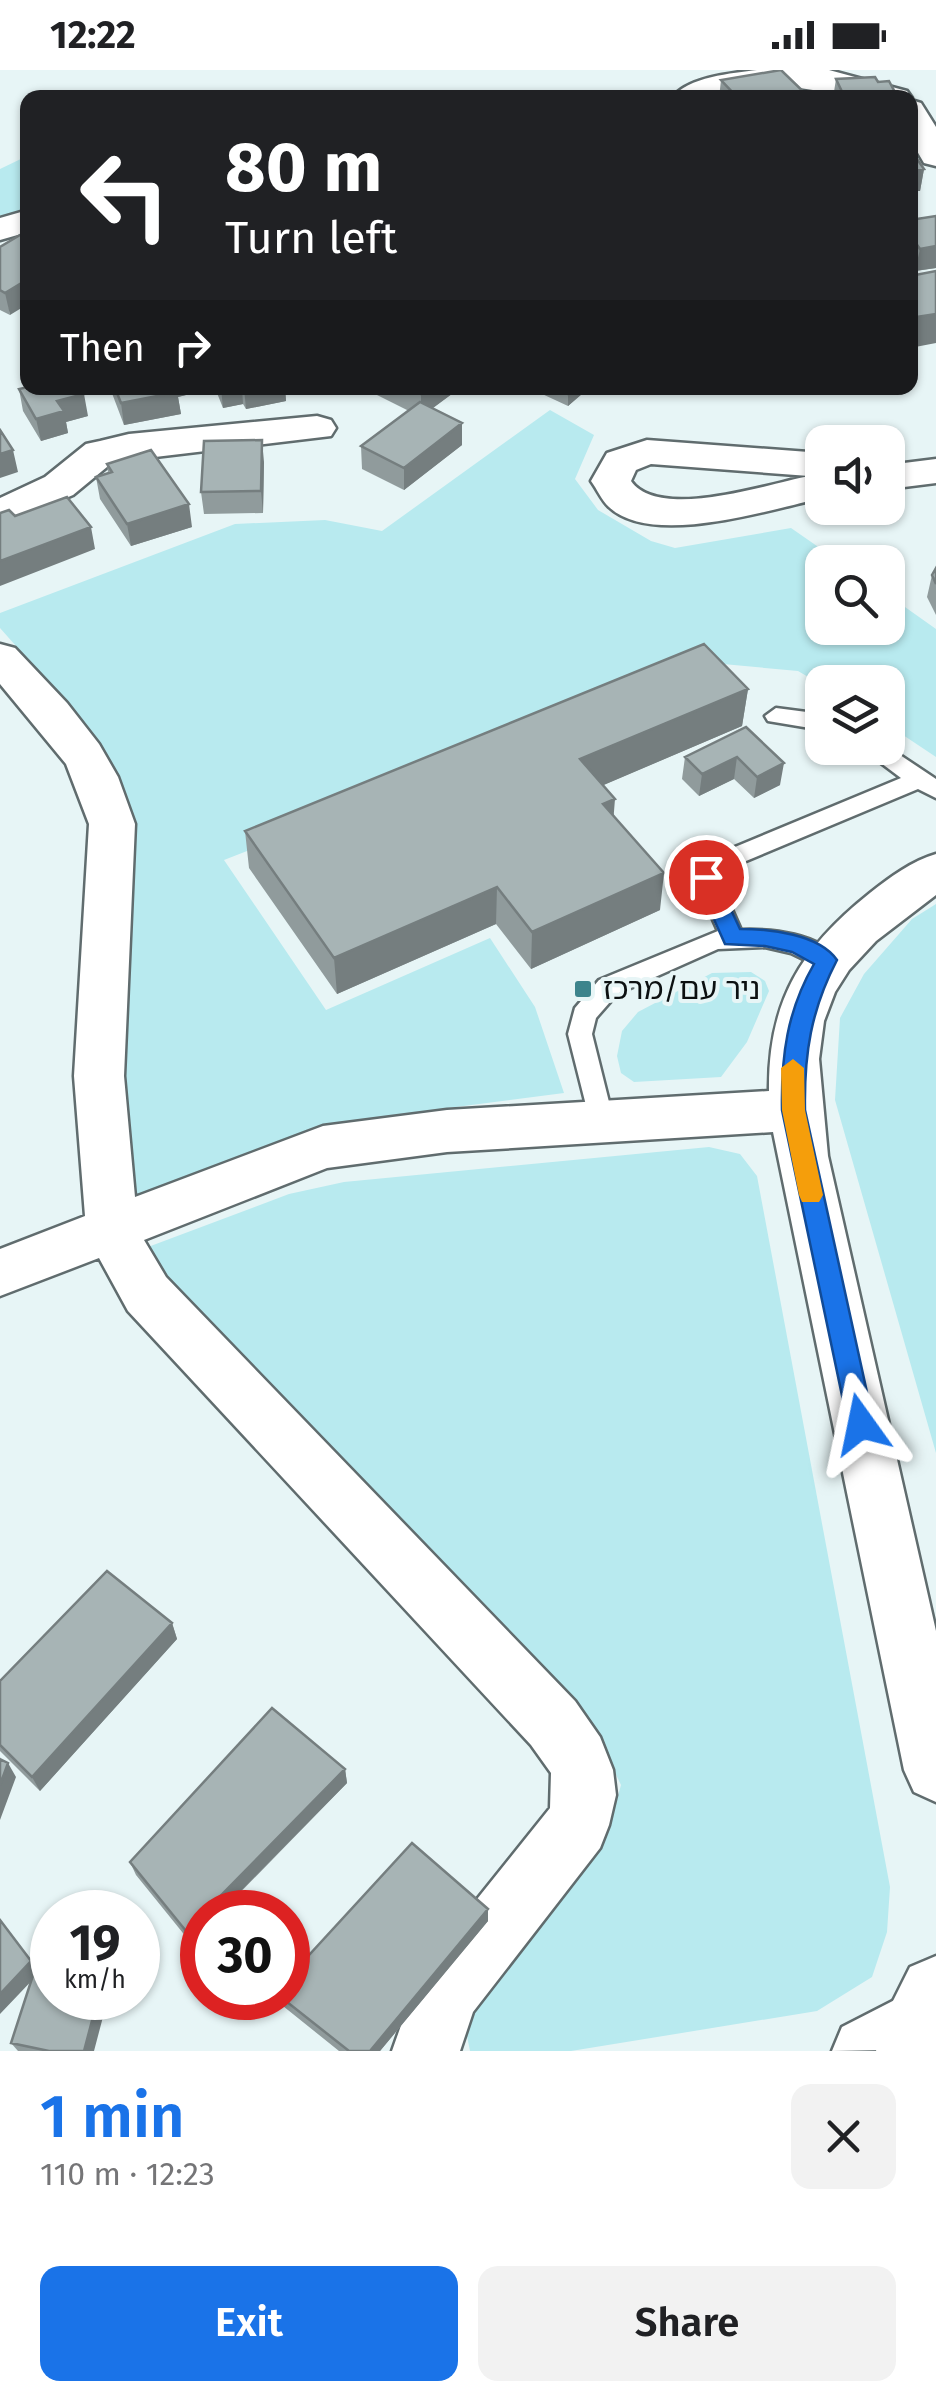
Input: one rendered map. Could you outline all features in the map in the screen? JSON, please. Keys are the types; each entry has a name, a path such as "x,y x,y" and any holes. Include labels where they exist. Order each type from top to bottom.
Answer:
{"street":[{"path":"711,90 737,81 806,73 856,80 878,90"},
{"path":"918,124 936,156"},
{"path":"0,513 58,486 100,453 129,446 316,428"},
{"path":"805,464 648,452 622,462 611,481 615,494 625,504 661,515 805,489"},
{"path":"905,473 931,472"},
{"path":"0,658 66,735 106,795 112,824 101,1060 104,1154 114,1228 147,1294 553,1723 574,1748 584,1770 586,1800 577,1824 445,1994 426,2051"},
{"path":"936,872 858,925 826,960 809,992 798,1026 792,1067 793,1110 936,1770"},
{"path":"0,1273 324,1147 413,1134 793,1110"}],"lane":[{"path":"776,716 805,720"},
{"path":"898,765 928,784"},
{"path":"733,938 706,877 714,865 928,784"},
{"path":"601,1122 580,1034 584,1015 608,987 715,940 781,941 826,960"}],"shaded area":[{"path":"20,159 20,213 0,220 0,169"},
{"path":"550,410 594,435 575,479 598,510 651,541 675,548 791,528 816,545 805,545 805,645 905,645 905,607 936,629 936,757 905,736 905,665 805,665 805,675 798,671 723,664 224,860 326,1010 490,938 535,1007 564,1093 340,1122 139,1202 126,1164 120,1062 131,854 127,796 86,725 0,628 0,613 235,524 325,520 382,531"},
{"path":"936,904 936,1453 835,1100 840,1018 864,974 912,919"},
{"path":"751,972 765,981 769,991 747,1042 721,1077 634,1082 621,1073 617,1056 622,1031 638,1012 712,973"},
{"path":"709,1147 740,1154 757,1176 890,1887 887,1932 872,1977 817,2011 571,2051 470,2051 467,2036 478,1998 589,1860 612,1817 621,1785 608,1758 172,1290 148,1247 289,1194 344,1182"}],"building":[{"path":"781,70 802,90 730,90 721,80"},
{"path":"875,77 878,82 889,81 894,90 841,90 836,79"},
{"path":"936,216 936,246 918,246 918,219"},
{"path":"20,235 20,284 5,293 0,290 0,247"},
{"path":"936,271 936,314 918,317 918,274"},
{"path":"22,395 80,395 57,401 64,411 36,419"},
{"path":"118,395 162,395 121,403"},
{"path":"420,402 462,423 404,468 361,446"},
{"path":"0,430 13,450 0,454"},
{"path":"262,440 261,491 201,492 204,441"},
{"path":"151,450 189,504 127,524 96,477 112,472 107,464"},
{"path":"67,497 91,527 0,561 0,513 9,510 15,516"},
{"path":"704,644 748,689 580,759 615,799 603,804 664,873 532,932 497,887 334,958 245,831"},
{"path":"746,727 784,763 757,777 737,757 702,774 685,757"},
{"path":"107,1571 172,1623 32,1777 0,1745 0,1681"},
{"path":"272,1708 345,1769 226,1890 180,1890 180,1924 160,1899 160,1890 153,1890 130,1862"},
{"path":"0,1759 8,1763 0,1785"},
{"path":"412,1843 488,1909 370,2051 349,2051 310,2020 310,1954"},
{"path":"0,1920 30,1962 0,1994"},
{"path":"30,1984 30,2020 92,2020 84,2051 49,2051 11,2043"}],"slow traffic":[{"path":"793,1068 793,1110 811,1195"}],"place":[{"name":"ניר עם/מרכז","path":"583,989"}],"route":[{"path":"706,877 733,938 765,938 798,945 826,960 809,992 798,1026 792,1067 793,1110 861,1424"}]}
